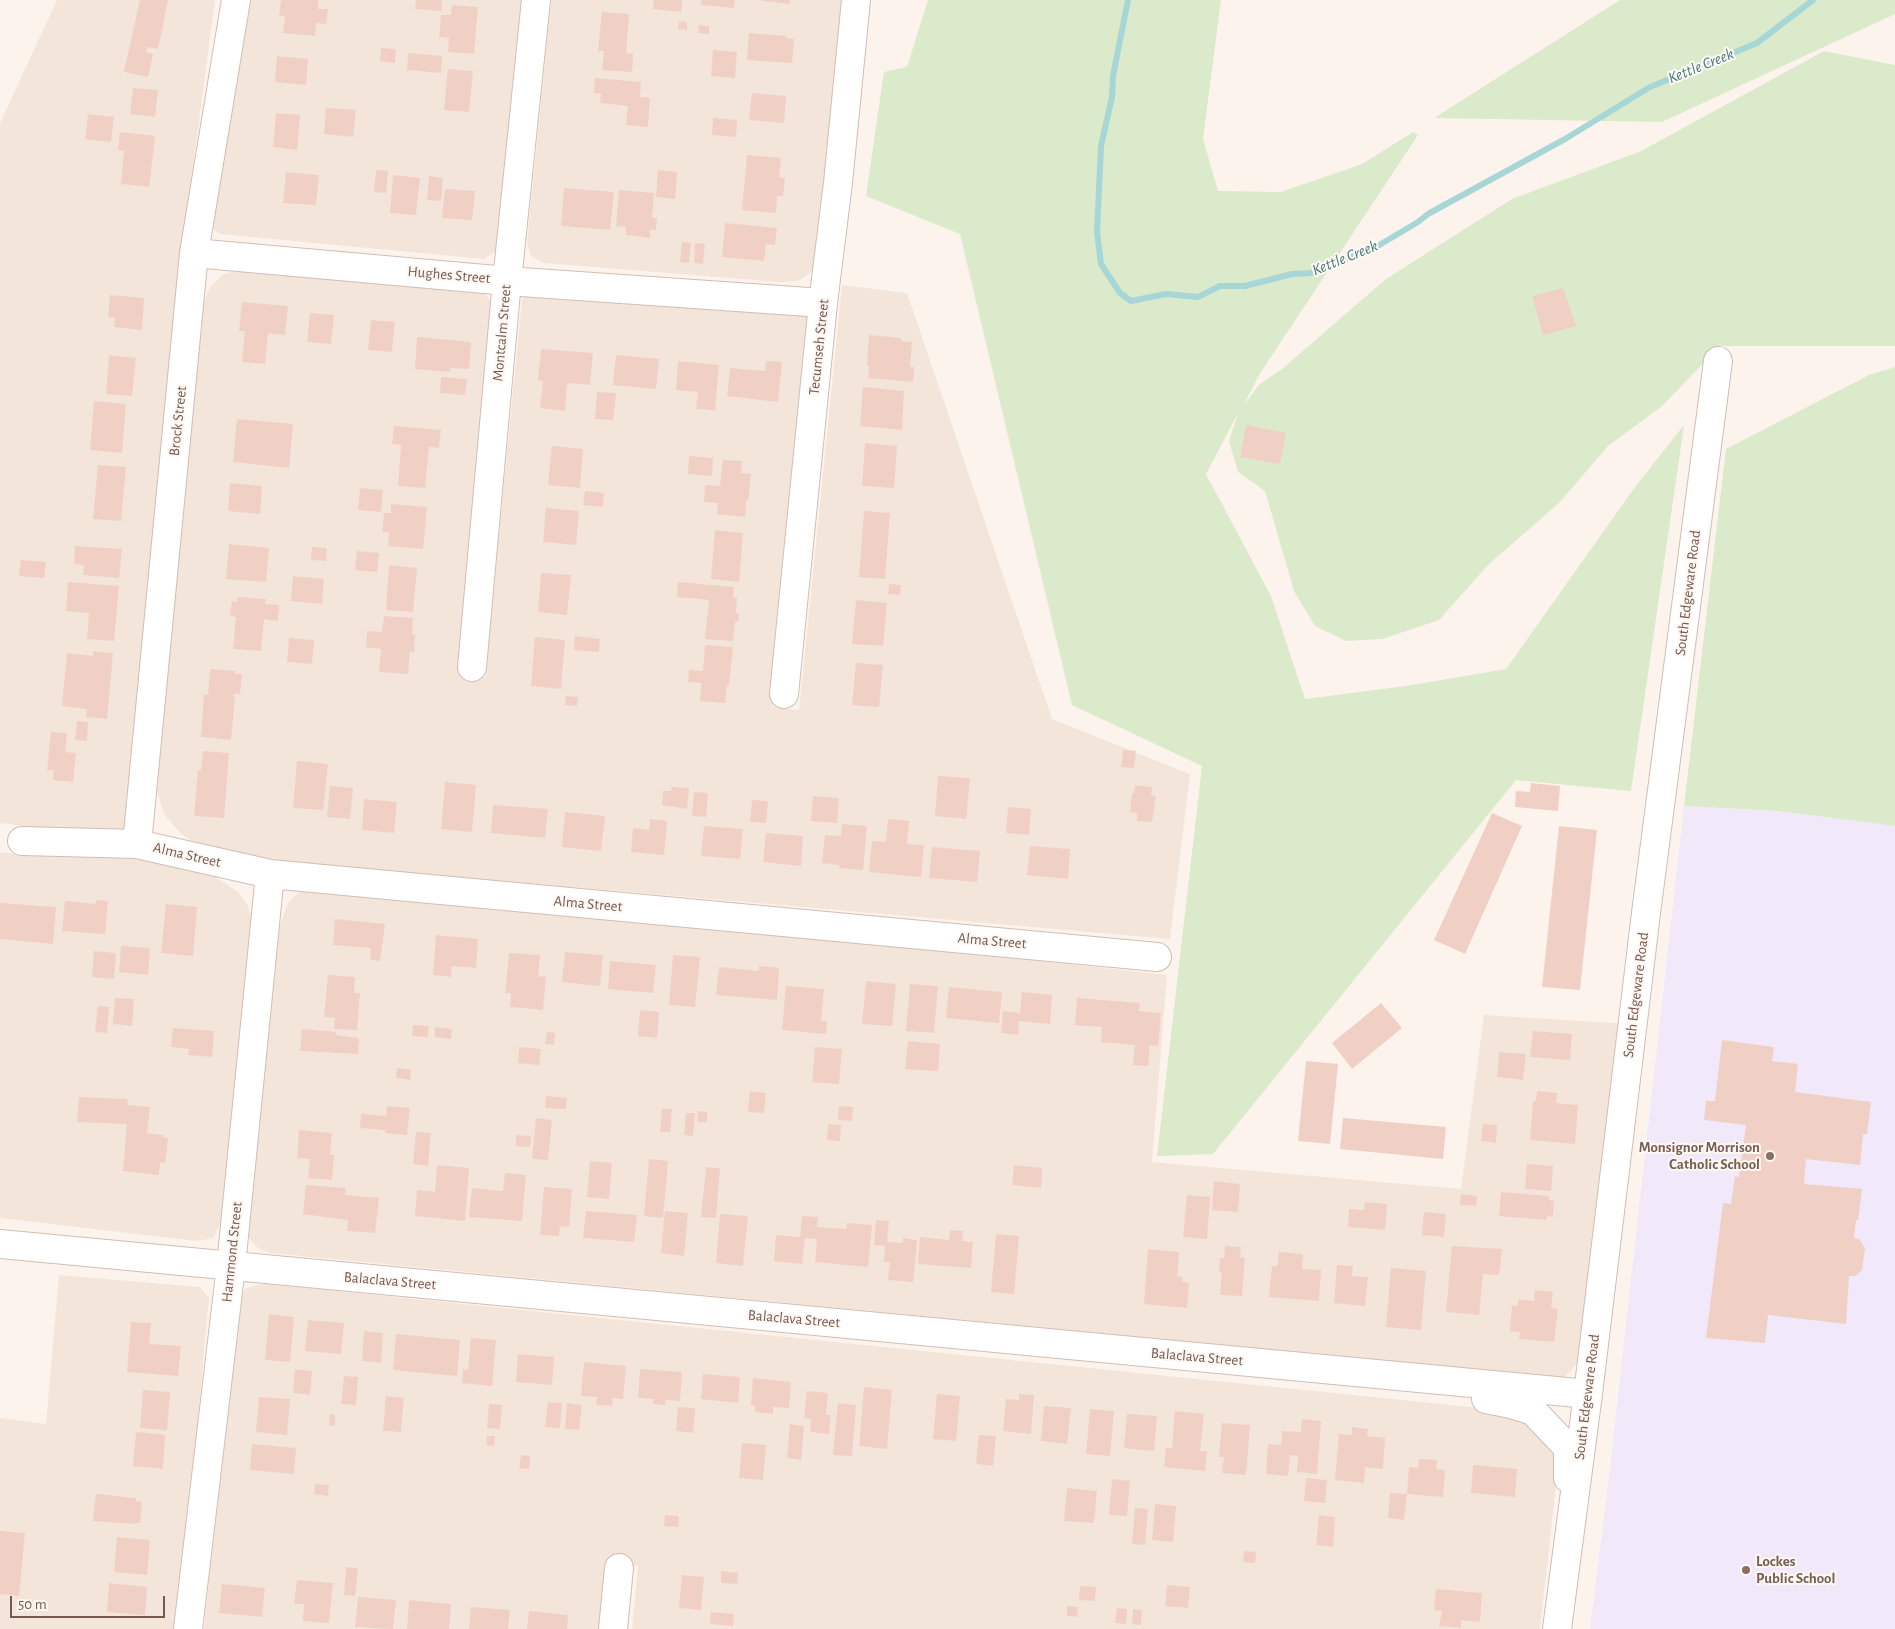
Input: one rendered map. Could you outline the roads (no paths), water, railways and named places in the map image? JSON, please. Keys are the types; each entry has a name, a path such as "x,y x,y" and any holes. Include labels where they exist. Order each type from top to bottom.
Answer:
{"street":[{"name":"Brock Street","path":"137,844 194,253 236,0"},
{"name":"Montcalm Street","path":"472,667 507,281 536,0"},
{"name":"Tecumseh Street","path":"784,694 823,303 838,183 856,0"},
{"name":"Hughes Street","path":"194,253 507,281 823,303"},
{"name":"South Edgeware Road","path":"1557,1629 1588,1394 1643,933 1718,361"},
{"name":"Alma Street","path":"22,841 137,844 270,874 1157,957"},
{"name":"Hammond Street","path":"188,1629 231,1266 270,874"},
{"name":"Balaclava Street","path":"0,1244 1588,1394"},
{"path":"1392,1376 1511,1404 1533,1412 1568,1448 1569,1531"},
{"path":"613,1629 619,1568"}],"waterway":[{"name":"Kettle Creek","path":"1128,0 1113,76 1112,97 1101,146 1097,232 1101,264 1120,293 1131,301 1166,294 1198,297 1220,286 1245,286 1292,274 1311,273 1376,247 1428,214 1565,139 1650,87 1757,43 1813,0"}],"place":[{"name":"Monsignor Morrison Catholic School","path":"1770,1156"},
{"name":"Lockes Public School","path":"1746,1570"}]}
